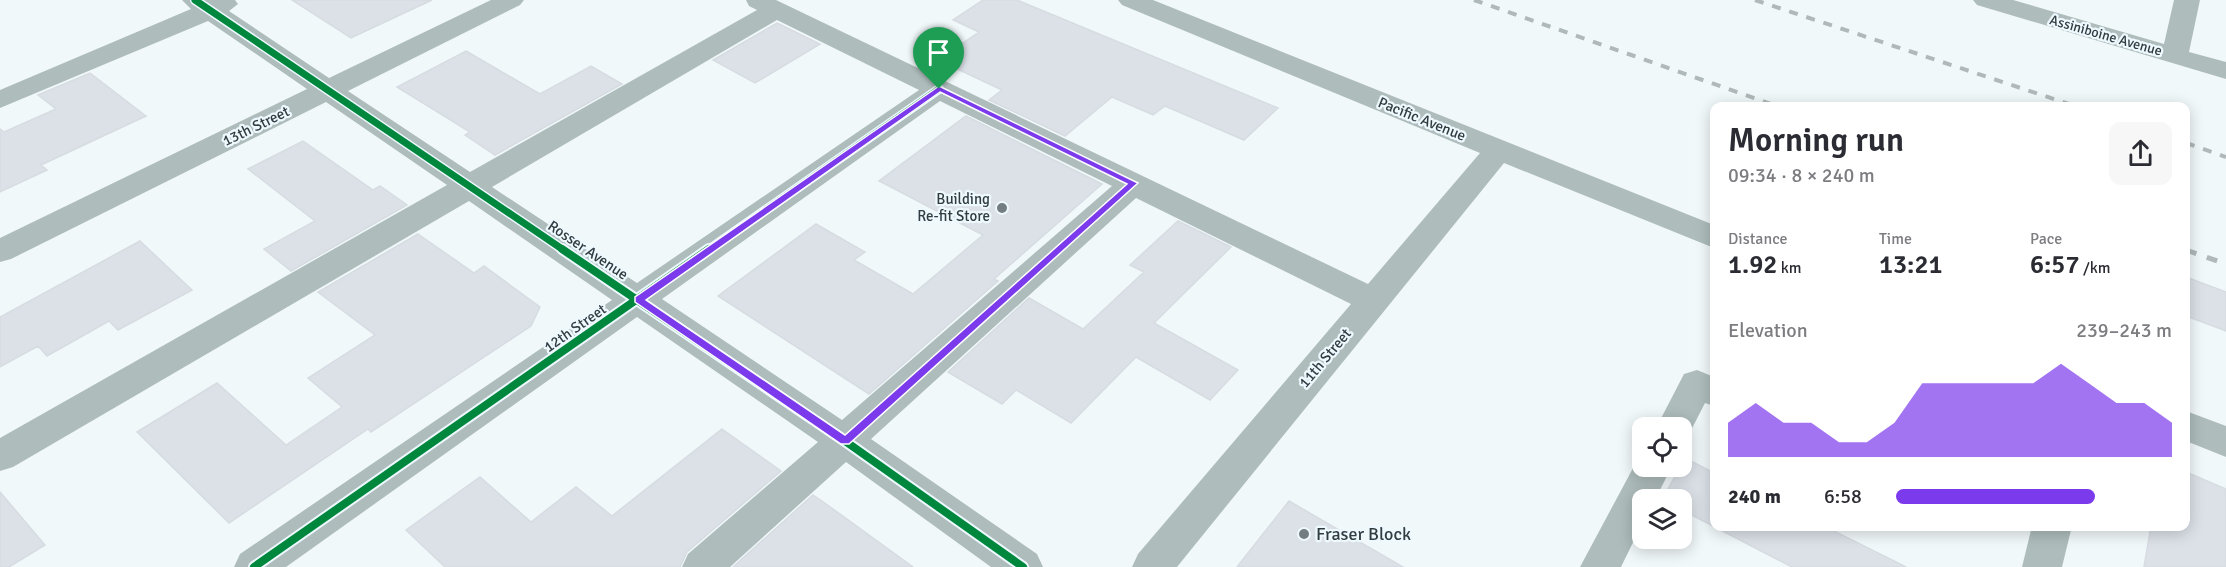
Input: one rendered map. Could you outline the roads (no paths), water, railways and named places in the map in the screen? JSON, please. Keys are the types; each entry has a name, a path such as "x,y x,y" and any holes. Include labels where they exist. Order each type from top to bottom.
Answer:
{"street":[{"name":"13th Street","path":"0,251 511,0"},
{"name":"Pacific Avenue","path":"1131,0 1710,235"},
{"name":"Assiniboine Avenue","path":"1986,0 2226,71"},
{"path":"2175,56 2187,0"},
{"name":"Rosser Avenue","path":"214,4 327,90 845,441 1023,567"},
{"path":"0,100 214,4"},
{"path":"0,456 470,185 766,5 1373,300"},
{"name":"12th Street","path":"254,567 939,89"},
{"name":"11th Street","path":"1152,567 1498,150"},
{"path":"702,567 1133,183"},
{"path":"1680,417 1697,384 1710,390"},
{"path":"2190,428 2226,442"},
{"path":"1600,567 1647,477"},
{"path":"2042,567 2051,531"}],"railway":[{"path":"1474,0 1766,102"},
{"path":"1755,0 2063,102"},
{"path":"2190,144 2226,157"},
{"path":"2190,251 2226,264"}],"place":[{"name":"Building Re-fit Store","path":"1002,208"},
{"name":"Fraser Block","path":"1304,534"}]}
